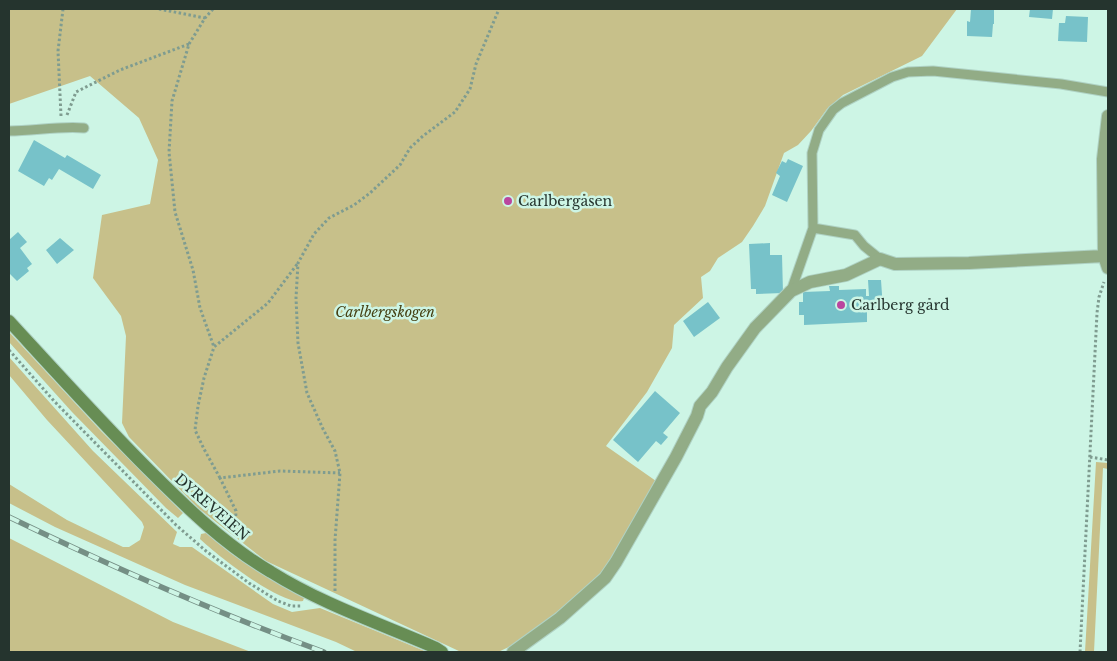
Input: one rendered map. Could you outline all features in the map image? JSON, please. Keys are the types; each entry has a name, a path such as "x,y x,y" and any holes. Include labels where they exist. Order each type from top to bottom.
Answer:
{"main road":[{"name":"DYREVEIEN","path":"9,321 114,436 183,504 233,547 271,572 335,605 442,652"}],"street":[{"path":"513,652 560,618 605,578 676,457 697,416 700,406 712,392 755,328 791,291 810,282 846,274 880,259 894,264 969,263 1106,267 1103,159 1108,116"}],"lane":[{"path":"791,291 812,228 812,153 819,130 833,110 842,103 892,77 908,72 934,71 1061,84 1108,92"},
{"path":"9,131 31,131 62,127 84,128"},
{"path":"812,228 855,235 864,246 880,259"}],"path":[{"path":"62,9 58,50 62,127"},
{"path":"159,9 205,18"},
{"path":"213,9 205,18 189,44 172,101 169,152 175,212 193,270 200,308 214,347"},
{"path":"233,547 236,512 195,430 204,378 214,347 268,303 298,263 314,234 329,218 354,205 370,193 400,165 416,142 455,112 470,89 476,64 499,9"},
{"path":"62,127 76,92 120,70 189,44"},
{"path":"298,263 296,298 298,343 307,393 335,451 340,473 335,540 335,605"},
{"path":"1080,652 1097,313 1106,267"},
{"path":"1090,458 1108,460"},
{"path":"220,478 280,471 340,473"}],"green space":[{"name":"Carlbergskogen","path":"9,9 957,9 922,56 843,95 827,109 798,145 784,153 765,206 753,226 742,242 718,258 710,271 701,277 703,298 674,325 672,348 647,392 606,446 656,481 605,569 565,607 511,646 498,652 461,652 266,561 198,508 129,437 122,423 126,336 121,316 93,278 102,215 150,204 158,160 139,118 90,76 9,104"},
{"path":"9,332 101,431 183,513 178,518 72,412 9,342"},
{"path":"9,357 93,451 177,532 173,544 180,547 192,547 273,604 292,612 320,608 427,652 357,652 336,642 185,585 55,527 9,503 9,484 67,520 123,547 129,547 140,540 144,527 142,522 47,420 9,375"},
{"path":"1096,462 1108,463 1108,469 1103,468 1094,652 1085,652"},
{"path":"206,533 229,552 253,568 304,598 303,601 280,596 250,578 200,539 201,534"},
{"path":"9,538 173,622 251,652 9,652"}],"building":[{"path":"971,9 994,9 992,37 967,36 967,21 970,22"},
{"path":"1030,9 1053,9 1052,19 1029,17"},
{"path":"1066,16 1088,17 1087,42 1058,41 1059,23 1065,23"},
{"path":"34,140 65,158 67,155 101,175 93,189 59,169 52,180 49,178 44,186 18,171"},
{"path":"788,159 803,166 787,202 772,195 780,176 776,173 782,161 786,163"},
{"path":"18,232 27,242 20,248 32,264 27,268 29,271 17,281 9,273 9,240"},
{"path":"60,238 74,250 57,264 46,250"},
{"path":"770,243 770,255 782,255 783,293 756,294 756,289 751,289 749,244"},
{"name":"Carlberg gård","path":"868,280 881,280 883,309 867,309 867,322 804,325 804,315 799,315 799,302 803,302 803,292 830,291 829,286 839,286 839,290 866,289 866,296 869,296"},
{"path":"708,302 720,318 694,337 683,321"},
{"path":"655,391 680,413 663,433 668,437 661,445 656,441 638,462 613,440"}],"railway":[{"path":"9,517 165,589 324,652"}],"place":[{"name":"Carlbergåsen","path":"508,201"},
{"name":"Carlberg gård","path":"841,305"}]}
